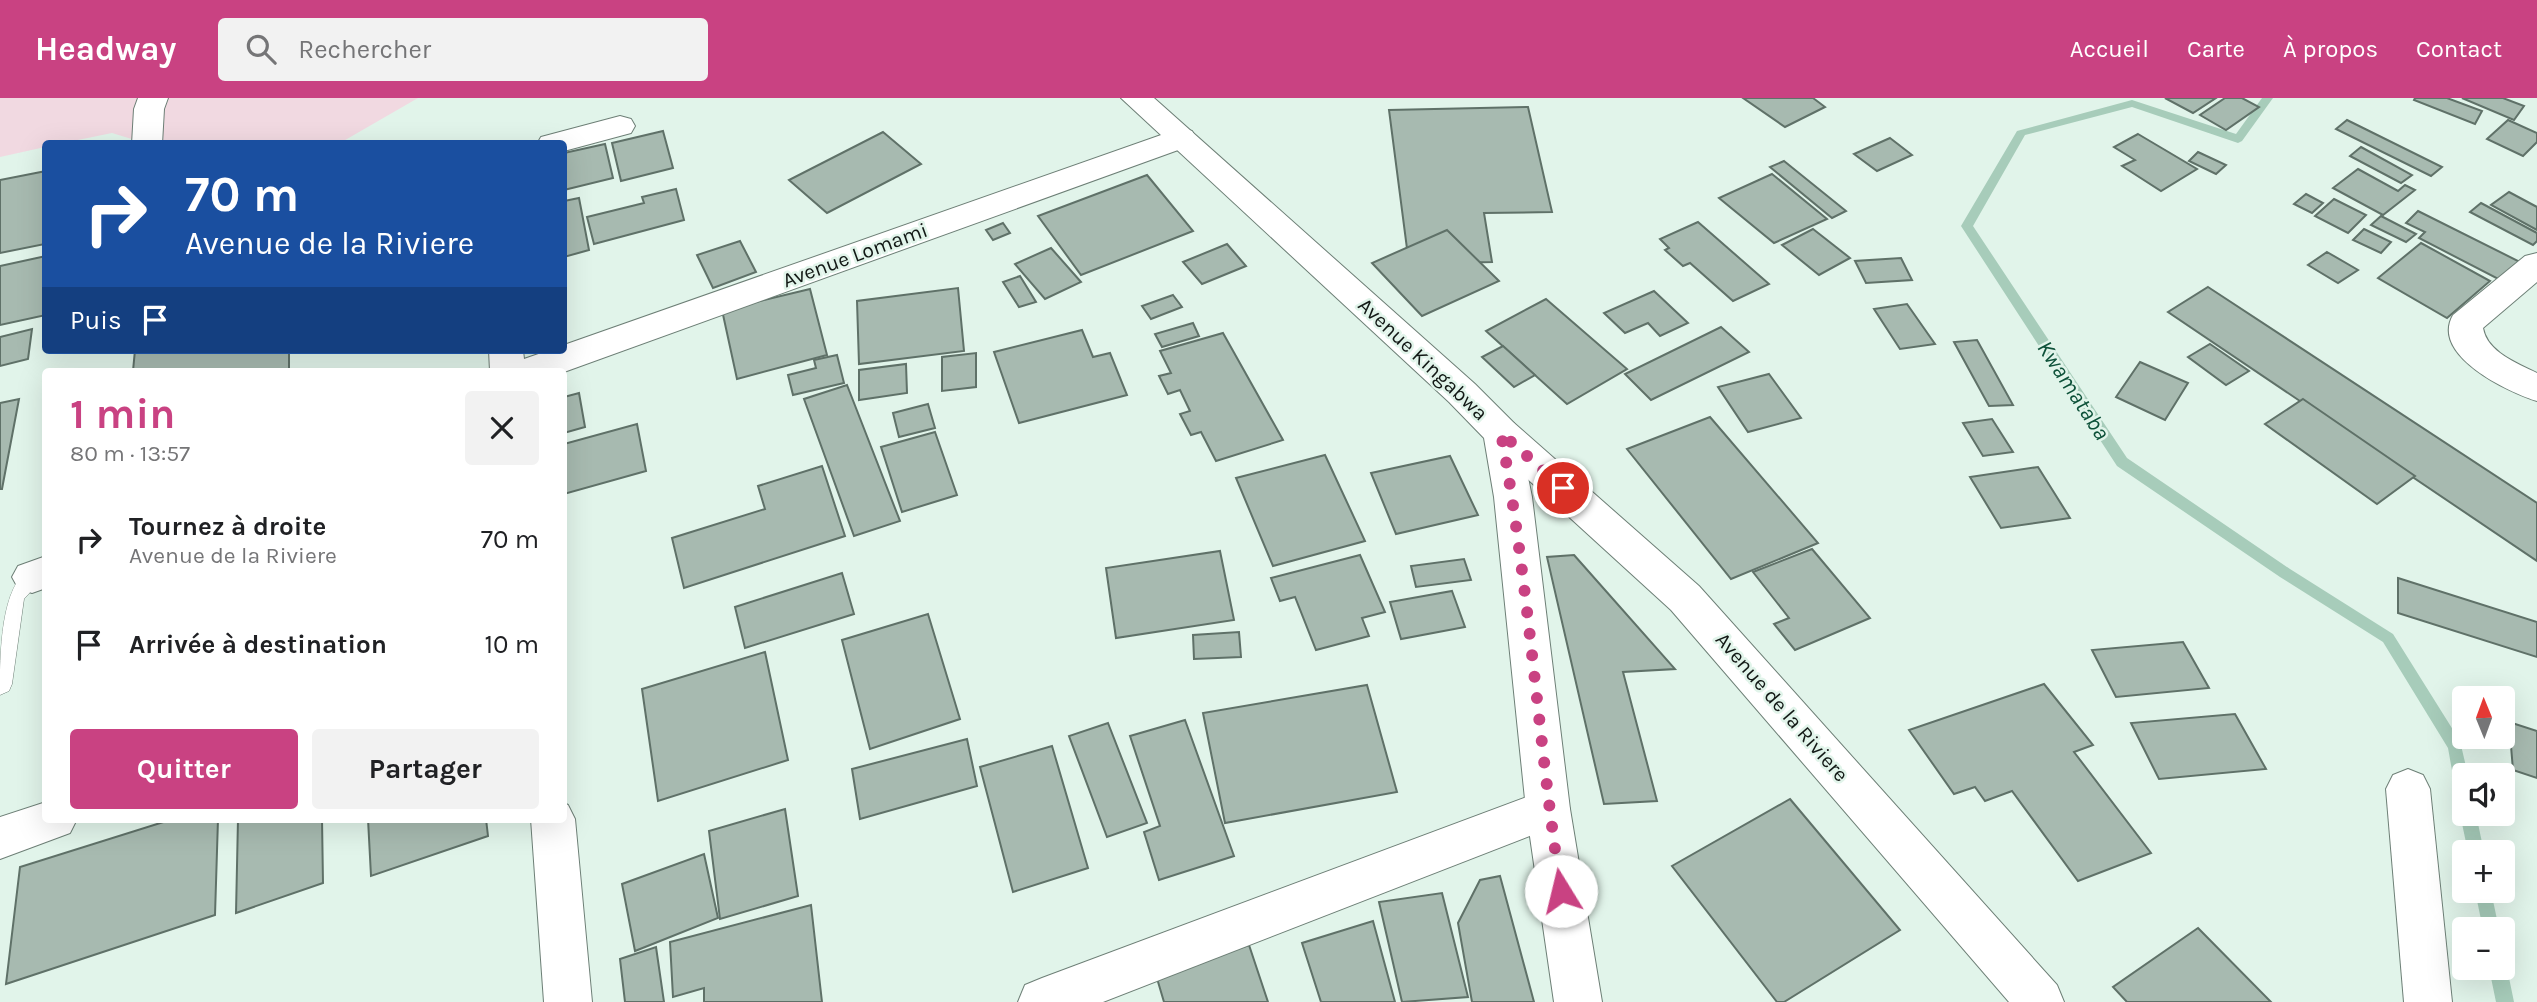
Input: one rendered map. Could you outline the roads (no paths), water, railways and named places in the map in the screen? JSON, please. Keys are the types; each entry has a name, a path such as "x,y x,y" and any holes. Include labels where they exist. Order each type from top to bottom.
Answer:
{"street":[{"path":"147,140 149,109 153,98"},
{"name":"Avenue Kingabwa","path":"1136,98 1462,393 1501,433 1513,497 1548,809 1578,1002"},
{"path":"567,140 620,126"},
{"name":"Avenue Lomami","path":"537,368 1181,138"},
{"path":"2537,264 2465,324 2465,333 2471,346 2484,358 2537,388"},
{"name":"Avenue de la Riviere","path":"1501,433 1685,598 2040,1002"},
{"path":"2408,789 2428,1002"},
{"path":"1042,1002 1548,809"},
{"path":"0,838 43,823"},
{"path":"553,823 568,1002"}],"lane":[{"path":"0,684 13,598 20,586 39,575"}],"waterway":[{"name":"Kwamataba","path":"2268,98 2238,139 2132,103 2021,133 1967,226 2122,462 2285,573 2388,638 2455,746 2458,763"},
{"name":"Kwamataba","path":"2471,826 2473,840"},
{"name":"Kwamataba","path":"2486,903 2488,917"},
{"name":"Kwamataba","path":"2500,980 2505,1002"}]}
